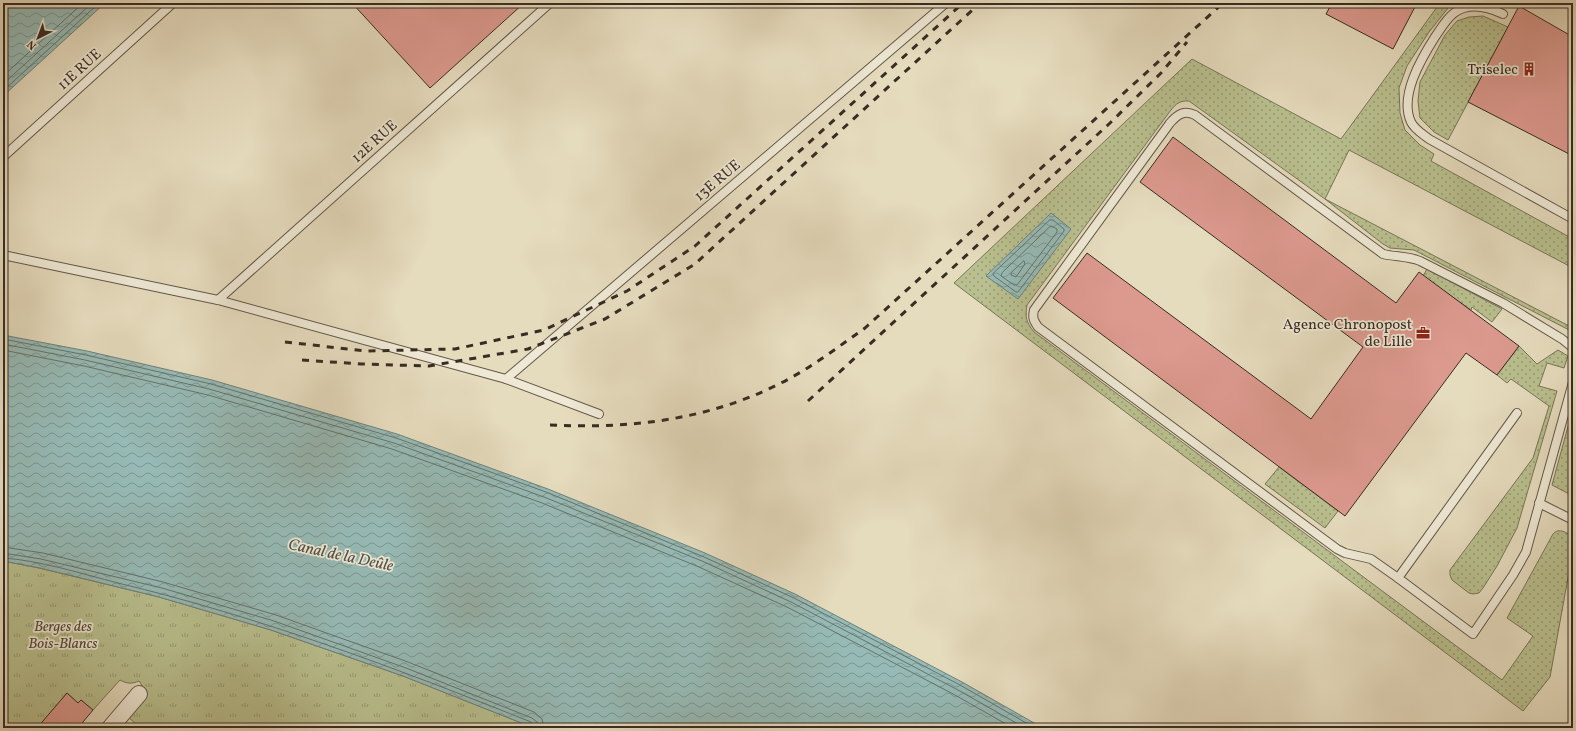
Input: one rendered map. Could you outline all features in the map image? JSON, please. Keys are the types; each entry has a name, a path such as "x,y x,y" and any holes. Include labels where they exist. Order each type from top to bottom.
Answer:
{"street":[{"path":"110,728 139,694"}],"lane":[{"name":"11E RUE","path":"3,157 173,3"},
{"name":"12E RUE","path":"218,300 550,3"},
{"name":"13E RUE","path":"506,379 946,3"},
{"path":"1503,14 1482,7 1468,8 1454,13 1442,27 1426,51 1414,75 1409,93 1411,122 1418,131 1429,139 1573,219"},
{"path":"1573,348 1503,303 1412,257 1398,257 1383,254 1195,115 1188,112 1182,113 1175,117 1170,123 1034,310 1034,321 1038,327 1337,549 1345,553 1371,559 1473,634 1513,575 1526,552 1573,382"},
{"path":"3,255 218,300 506,379 599,414"},
{"path":"1398,578 1517,413"},
{"path":"1539,503 1573,520"}],"green space":[{"path":"1440,3 1452,3 1429,32 1407,66 1399,88 1400,113 1405,130 1420,145 1434,154 1431,161 1573,239 1573,268 1349,150 1325,199 1189,101 1182,101 1174,106 1170,111 1027,305 1026,316 1029,325 1034,332 1502,680 1533,636 1507,618 1553,534 1560,531 1566,532 1573,537 1573,550 1550,677 1523,711 954,283 1192,59 1341,139"},
{"path":"1483,16 1508,27 1448,140 1434,132 1420,118 1418,101 1420,82 1445,35 1457,21 1469,17"},
{"path":"1325,199 1571,327 1573,325 1573,332 1414,250 1390,248"},
{"path":"1427,269 1502,309 1492,322 1472,307 1471,310 1423,276"},
{"path":"1519,346 1537,364 1558,350 1568,356 1564,368 1547,363 1539,386 1557,391 1517,528 1497,566 1483,588 1479,593 1473,594 1469,593 1452,580 1450,570 1533,458 1549,406 1511,379 1507,383 1497,375"},
{"path":"1573,408 1573,496 1552,485"},
{"path":"1279,467 1338,511 1325,528 1265,484"},
{"name":"Berges des Bois-Blancs","path":"3,561 39,568 159,597 271,630 403,676 534,728 141,728 129,718 143,701 144,692 142,687 139,681 130,683 120,680 93,710 81,700 78,703 67,693 37,728 3,728"}],"water":[{"path":"3,3 105,3 3,96"},
{"path":"1051,213 1071,229 1018,299 986,276"},
{"name":"Canal de la Deûle","path":"3,335 87,351 212,380 397,434 548,489 705,553 795,594 962,682 1043,728 534,728 403,676 271,630 159,597 40,568 3,561"}],"building":[{"path":"352,3 524,3 430,88"},
{"path":"1332,3 1417,3 1393,49 1326,14"},
{"name":"Triselec","path":"1519,6 1573,37 1573,156 1468,102"},
{"name":"Agence Chronopost de Lille","path":"1173,137 1396,303 1419,272 1519,346 1497,375 1466,353 1345,516 1053,298 1087,253 1311,419 1363,347 1140,182"},
{"path":"67,693 78,703 81,700 93,710 78,728 37,728"}],"railway":[{"path":"285,342 366,351 455,349 544,330 627,291 695,246 963,3"},
{"path":"302,360 361,364 429,366 528,349 605,319 695,264 980,3"},
{"path":"550,425 580,426 639,423 697,414 726,406 753,396 803,371 865,328 1223,3"},
{"path":"808,401 1110,123 1161,73 1187,42"}],"place":[{"name":"Triselec","path":"1529,69"},
{"name":"Agence Chronopost de Lille","path":"1423,333"}]}
